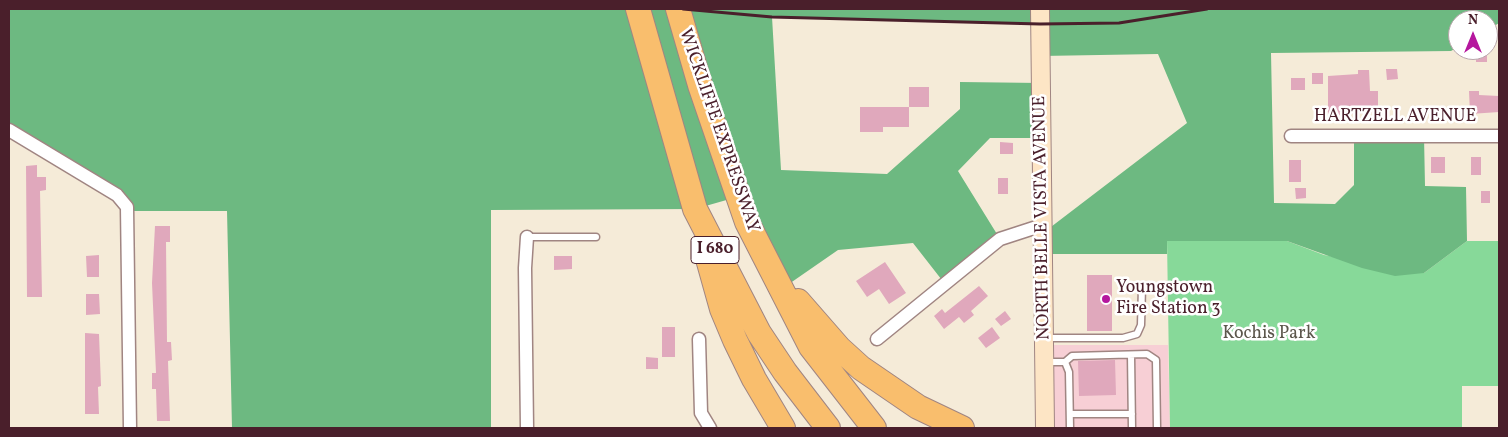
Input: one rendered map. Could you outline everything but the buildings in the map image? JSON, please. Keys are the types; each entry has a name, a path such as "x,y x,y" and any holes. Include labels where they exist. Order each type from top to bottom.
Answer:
{"highway":[{"name":"I 680","path":"638,9 695,209 759,333 785,372 828,428"},
{"name":"WICKLIFFE EXPRESSWAY","path":"678,9 737,197 764,257 810,347 874,428"},
{"path":"695,209 722,309 754,379 783,428"},
{"path":"764,257 812,320 861,368 918,407 962,428"}],"street":[{"name":"NORTH BELLE VISTA AVENUE","path":"1040,9 1045,428"},
{"path":"9,130 117,195 127,207 130,428"},
{"name":"HARTZELL AVENUE","path":"1291,136 1499,136"},
{"path":"877,339 1000,239 1043,225"},
{"path":"527,237 525,314 527,428"},
{"path":"699,339 700,413 710,428"}],"lane":[{"path":"527,237 596,237"},
{"path":"1044,338 1123,338 1137,334 1142,325 1142,287"},
{"path":"1044,362 1064,362 1072,356 1147,354 1156,360 1157,428"},
{"path":"1131,355 1132,428"},
{"path":"1064,362 1069,372 1070,428"},
{"path":"1070,414 1132,414"}],"shaded area":[{"path":"1044,345 1168,345 1170,428 1046,428"}],"green space":[{"path":"9,9 1499,9 1498,24 1498,10 1448,10 1448,51 1271,53 1274,203 1335,204 1354,185 1354,136 1424,136 1425,186 1466,187 1467,241 1424,273 1395,276 1362,268 1287,241 1167,241 1167,254 1043,254 1043,233 1187,123 1158,54 1041,56 1039,24 772,17 781,170 887,174 960,109 960,82 1041,83 1042,138 990,138 958,171 1000,239 945,284 913,243 838,250 786,286 737,197 695,209 491,210 491,428 232,428 227,211 127,211 127,207 9,130"},
{"name":"Kochis Park","path":"1167,241 1287,241 1324,255 1424,273 1467,241 1499,241 1499,386 1462,386 1462,428 1170,428"}],"railway":[{"path":"683,9 772,17 1040,24 1119,23 1207,9"}],"place":[{"name":"Youngstown Fire Station 3","path":"1106,299"}]}
